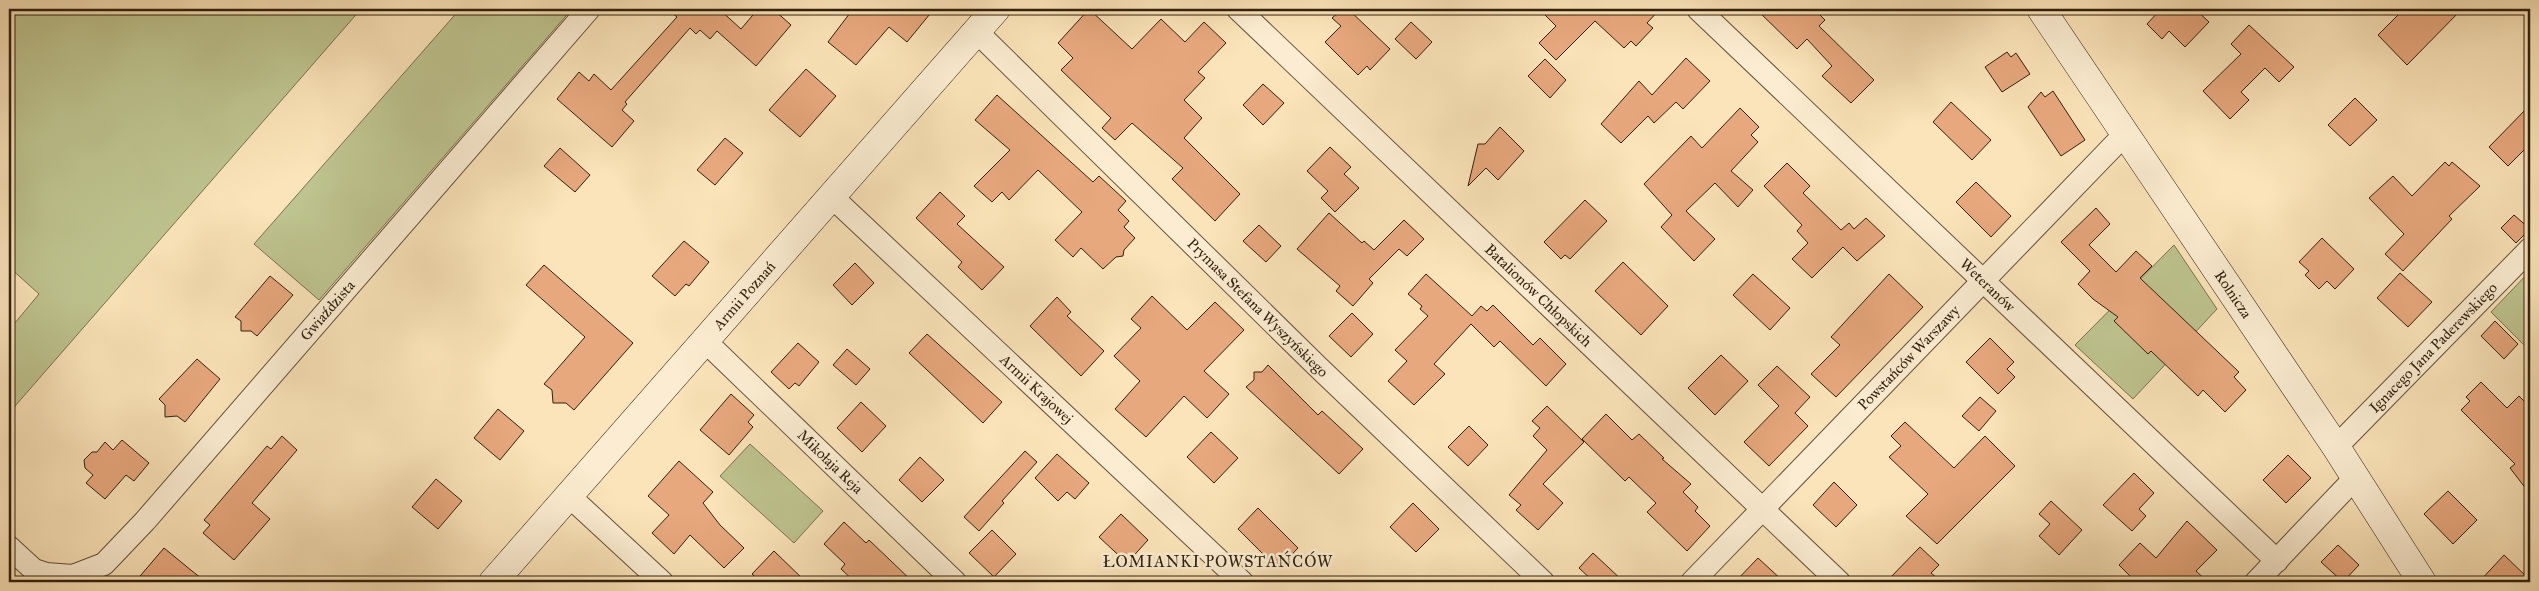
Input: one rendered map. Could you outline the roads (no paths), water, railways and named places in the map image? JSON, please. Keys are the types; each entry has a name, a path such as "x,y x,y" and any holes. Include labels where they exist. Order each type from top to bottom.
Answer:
{"street":[{"name":"Gwiaździsta","path":"9,547 34,570 46,574 73,576 104,564 145,520 589,9"},
{"name":"Armii Poznań","path":"493,582 996,9"},
{"name":"Batalionów Chłopskich","path":"1238,9 1839,582"},
{"name":"Weteranów","path":"1698,9 2277,561"},
{"name":"Rolnicza","path":"2041,9 2356,477 2422,582"},
{"name":"Prymasa Stefana Wyszyńskiego","path":"976,31 1310,359 1542,582"},
{"name":"Powstańców Warszawy","path":"1692,582 2126,134"},
{"name":"Armii Krajowej","path":"831,196 1242,582"},
{"name":"Ignacego Jana Paderewskiego","path":"2336,447 2530,249"},
{"name":"Mikołaja Reja","path":"706,341 955,582"},
{"path":"2256,582 2356,477"},
{"path":"568,495 662,582"}],"district":[{"name":"ŁOMIANKI POWSTAŃCÓW","path":"1218,561"}]}
